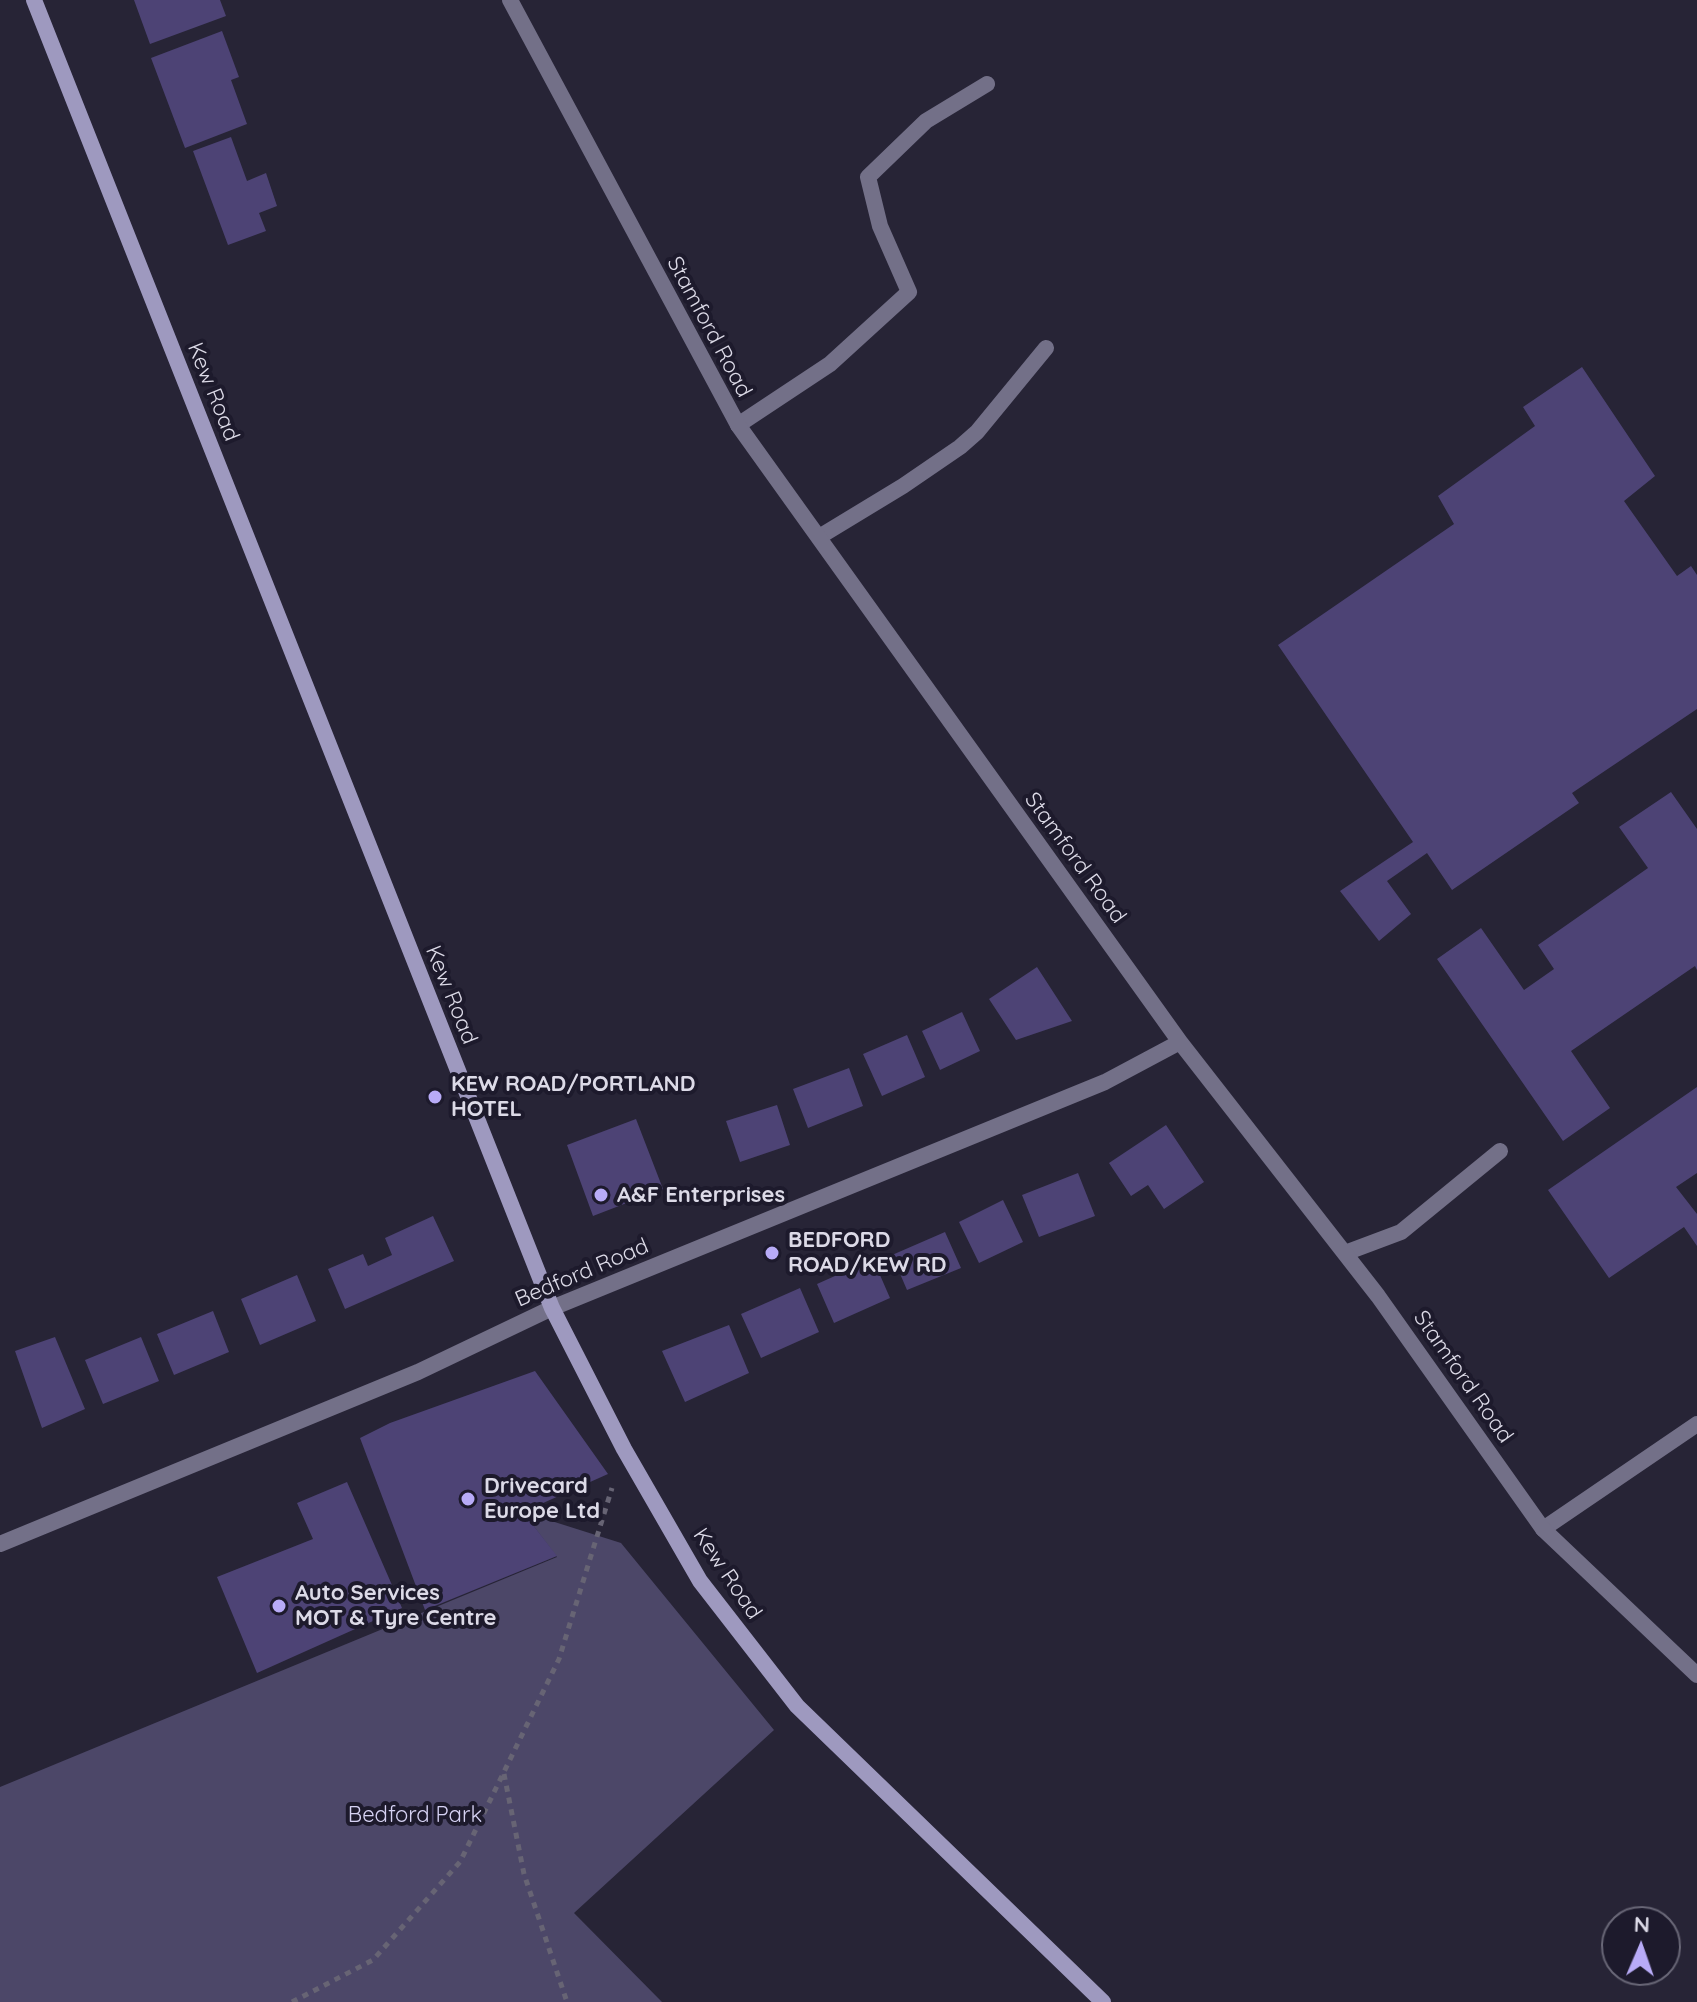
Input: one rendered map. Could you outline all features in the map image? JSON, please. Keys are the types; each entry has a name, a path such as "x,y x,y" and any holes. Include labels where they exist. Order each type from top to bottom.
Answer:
{"main road":[{"name":"Kew Road","path":"34,0 552,1308 624,1449 700,1581 797,1706 1103,2002"}],"street":[{"name":"Stamford Road","path":"510,0 738,425 1180,1042 1345,1253 1543,1529 1697,1675"},
{"path":"738,425 830,364 909,292 880,226 868,177 926,121 987,84"},
{"path":"819,537 960,447 977,432 1046,348"},
{"name":"Bedford Road","path":"1,1542 418,1372 552,1308 1105,1082 1180,1042"},
{"path":"1345,1253 1401,1232 1500,1151"},
{"path":"1543,1529 1697,1424"}],"path":[{"path":"292,2002 373,1960 460,1862 559,1659 624,1449"},
{"path":"503,1773 524,1874 567,2002"}],"green space":[{"name":"Bedford Park","path":"523,1512 621,1543 774,1730 574,1913 662,2002 0,2002 0,1787 557,1557"}],"building":[{"path":"134,0 220,0 226,16 150,44"},
{"path":"222,31 239,77 231,80 247,124 185,148 151,58"},
{"path":"231,137 247,181 266,173 277,206 259,213 266,231 228,245 193,151"},
{"path":"1582,367 1655,476 1624,501 1677,576 1691,566 1697,575 1697,709 1572,793 1579,803 1452,890 1427,853 1387,881 1411,914 1379,941 1340,891 1413,842 1278,645 1454,524 1438,496 1535,426 1523,407"},
{"path":"1671,792 1697,829 1697,970 1695,966 1571,1051 1610,1108 1563,1141 1437,959 1481,928 1524,990 1554,969 1538,945 1648,868 1619,827"},
{"path":"1037,967 1072,1021 1016,1040 989,999"},
{"path":"962,1012 980,1051 940,1070 922,1031"},
{"path":"907,1035 925,1077 882,1096 863,1054"},
{"path":"849,1068 863,1106 808,1128 793,1089"},
{"path":"1697,1087 1697,1173 1676,1187 1697,1214 1697,1246 1684,1227 1609,1278 1548,1190"},
{"path":"777,1105 790,1145 740,1162 726,1121"},
{"path":"636,1119 663,1189 593,1216 567,1145"},
{"path":"1166,1125 1204,1182 1164,1209 1148,1185 1131,1196 1109,1163"},
{"path":"1078,1173 1095,1216 1039,1237 1022,1195"},
{"path":"1003,1200 1023,1242 979,1263 959,1222"},
{"path":"433,1216 454,1261 345,1309 328,1269 363,1254 368,1266 392,1255 385,1238"},
{"path":"945,1232 961,1268 907,1290 892,1255"},
{"path":"873,1259 890,1298 834,1323 817,1284"},
{"path":"297,1275 316,1321 260,1345 241,1299"},
{"path":"800,1288 819,1332 761,1358 741,1314"},
{"path":"213,1311 229,1352 174,1375 157,1334"},
{"path":"729,1325 749,1373 685,1402 662,1351"},
{"path":"55,1337 85,1409 42,1428 15,1351"},
{"path":"141,1337 159,1381 103,1404 85,1360"},
{"name":"Drivecard Europe Ltd","path":"535,1371 608,1474 523,1512 557,1556 425,1610 360,1438 390,1423"},
{"path":"347,1482 402,1608 257,1673 217,1577 313,1539 297,1503"}],"place":[{"name":"KEW ROAD/PORTLAND HOTEL","path":"435,1097"},
{"name":"A&F Enterprises","path":"601,1195"},
{"name":"BEDFORD ROAD/KEW RD","path":"772,1253"},
{"name":"Drivecard Europe Ltd","path":"468,1499"},
{"name":"Auto Services MOT & Tyre Centre","path":"279,1606"}]}
